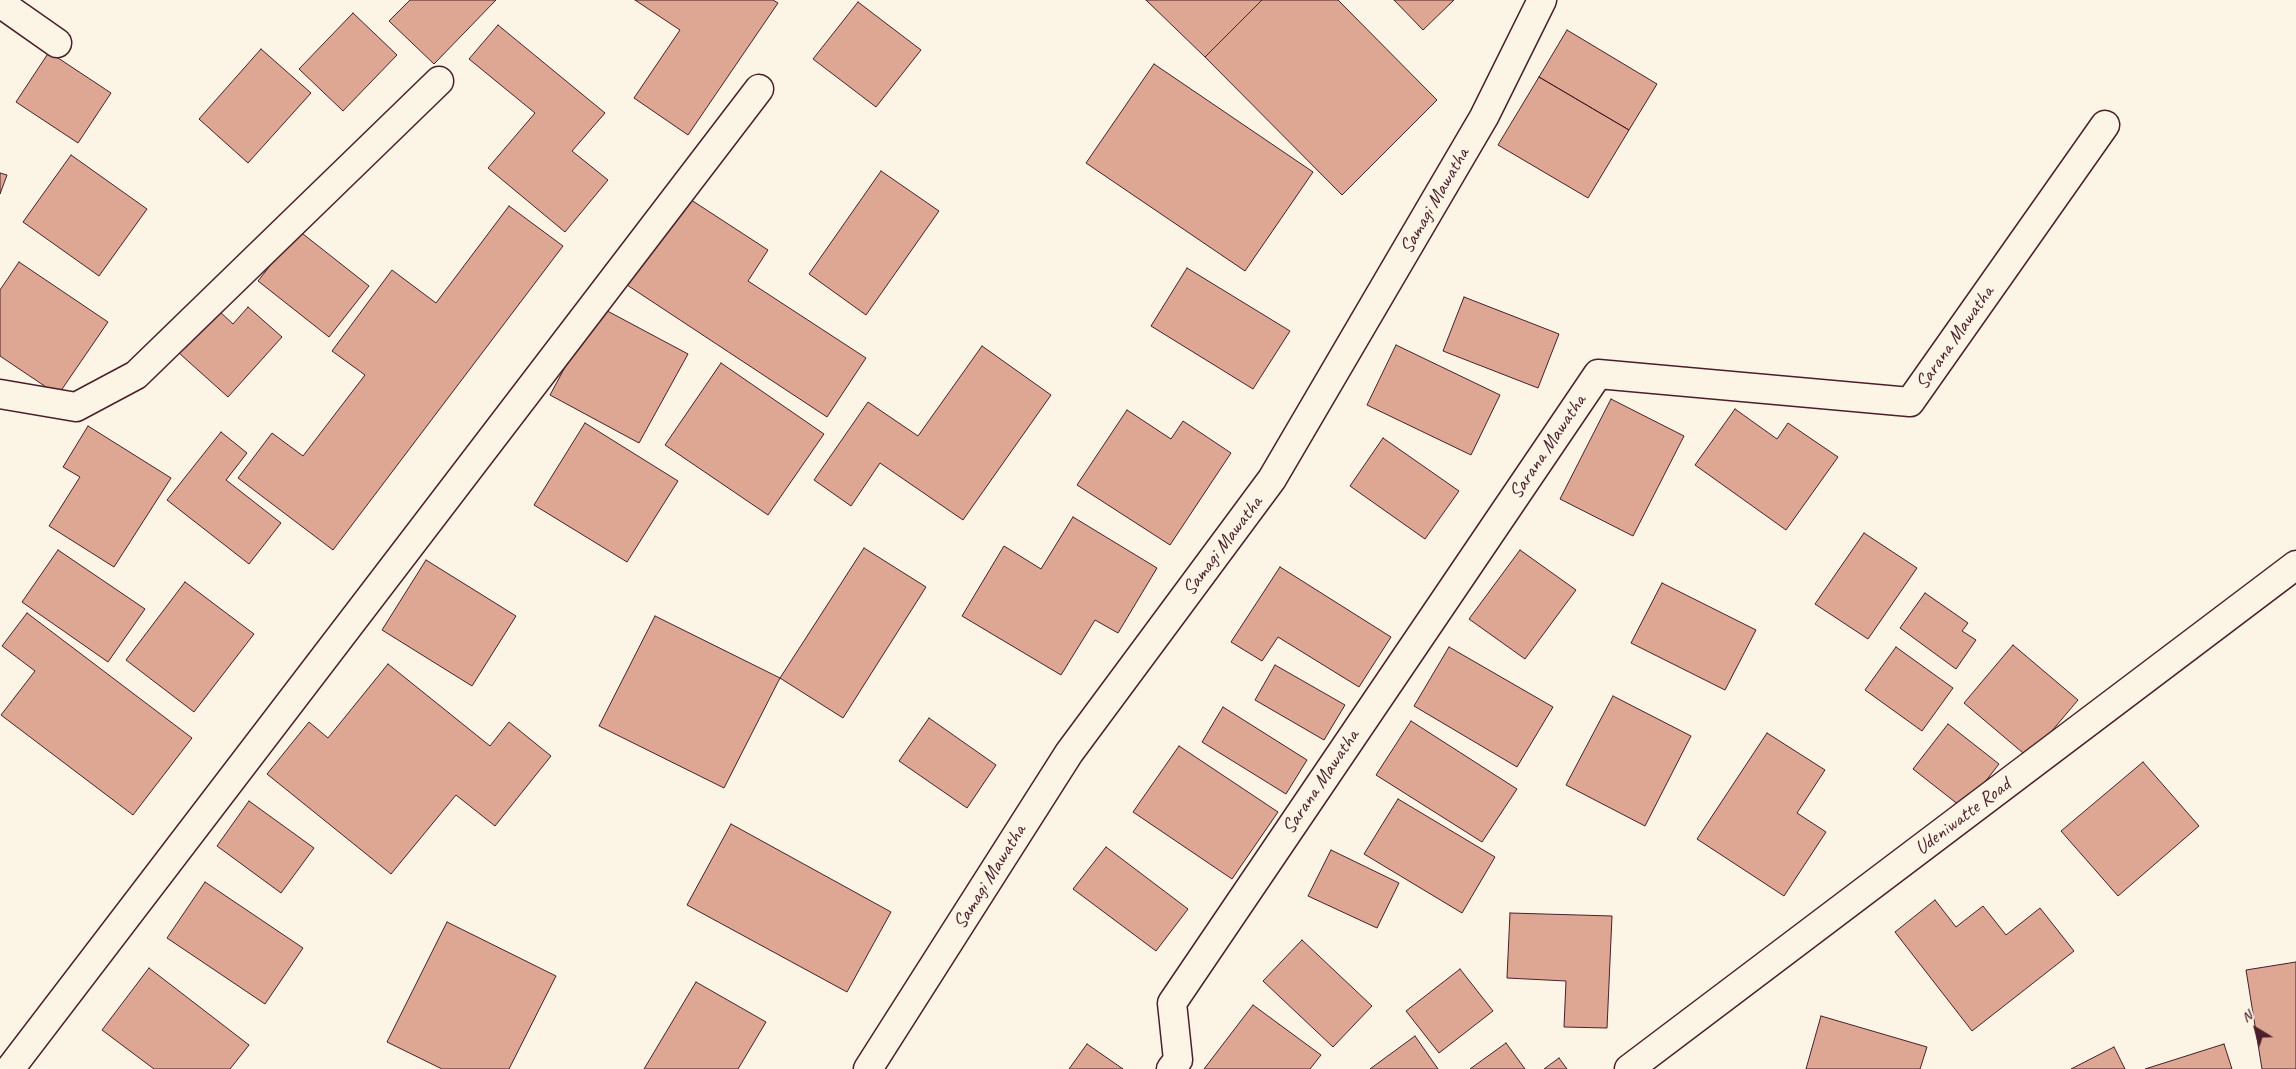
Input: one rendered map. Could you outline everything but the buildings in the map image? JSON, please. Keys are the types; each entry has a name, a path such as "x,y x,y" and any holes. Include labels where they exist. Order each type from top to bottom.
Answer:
{"street":[{"name":"Samagi Mawatha","path":"868,1069 1069,753 1272,479 1484,117 1542,0"},
{"path":"0,4 57,43"},
{"path":"0,394 76,406 136,375 439,81"},
{"path":"10,1069 759,89"},
{"name":"Sarana Mawatha","path":"1172,1069 1178,1060 1172,1003 1598,374 1910,402 2105,125"},
{"name":"Udeniwatte Road","path":"1629,1069 2296,565"}]}
